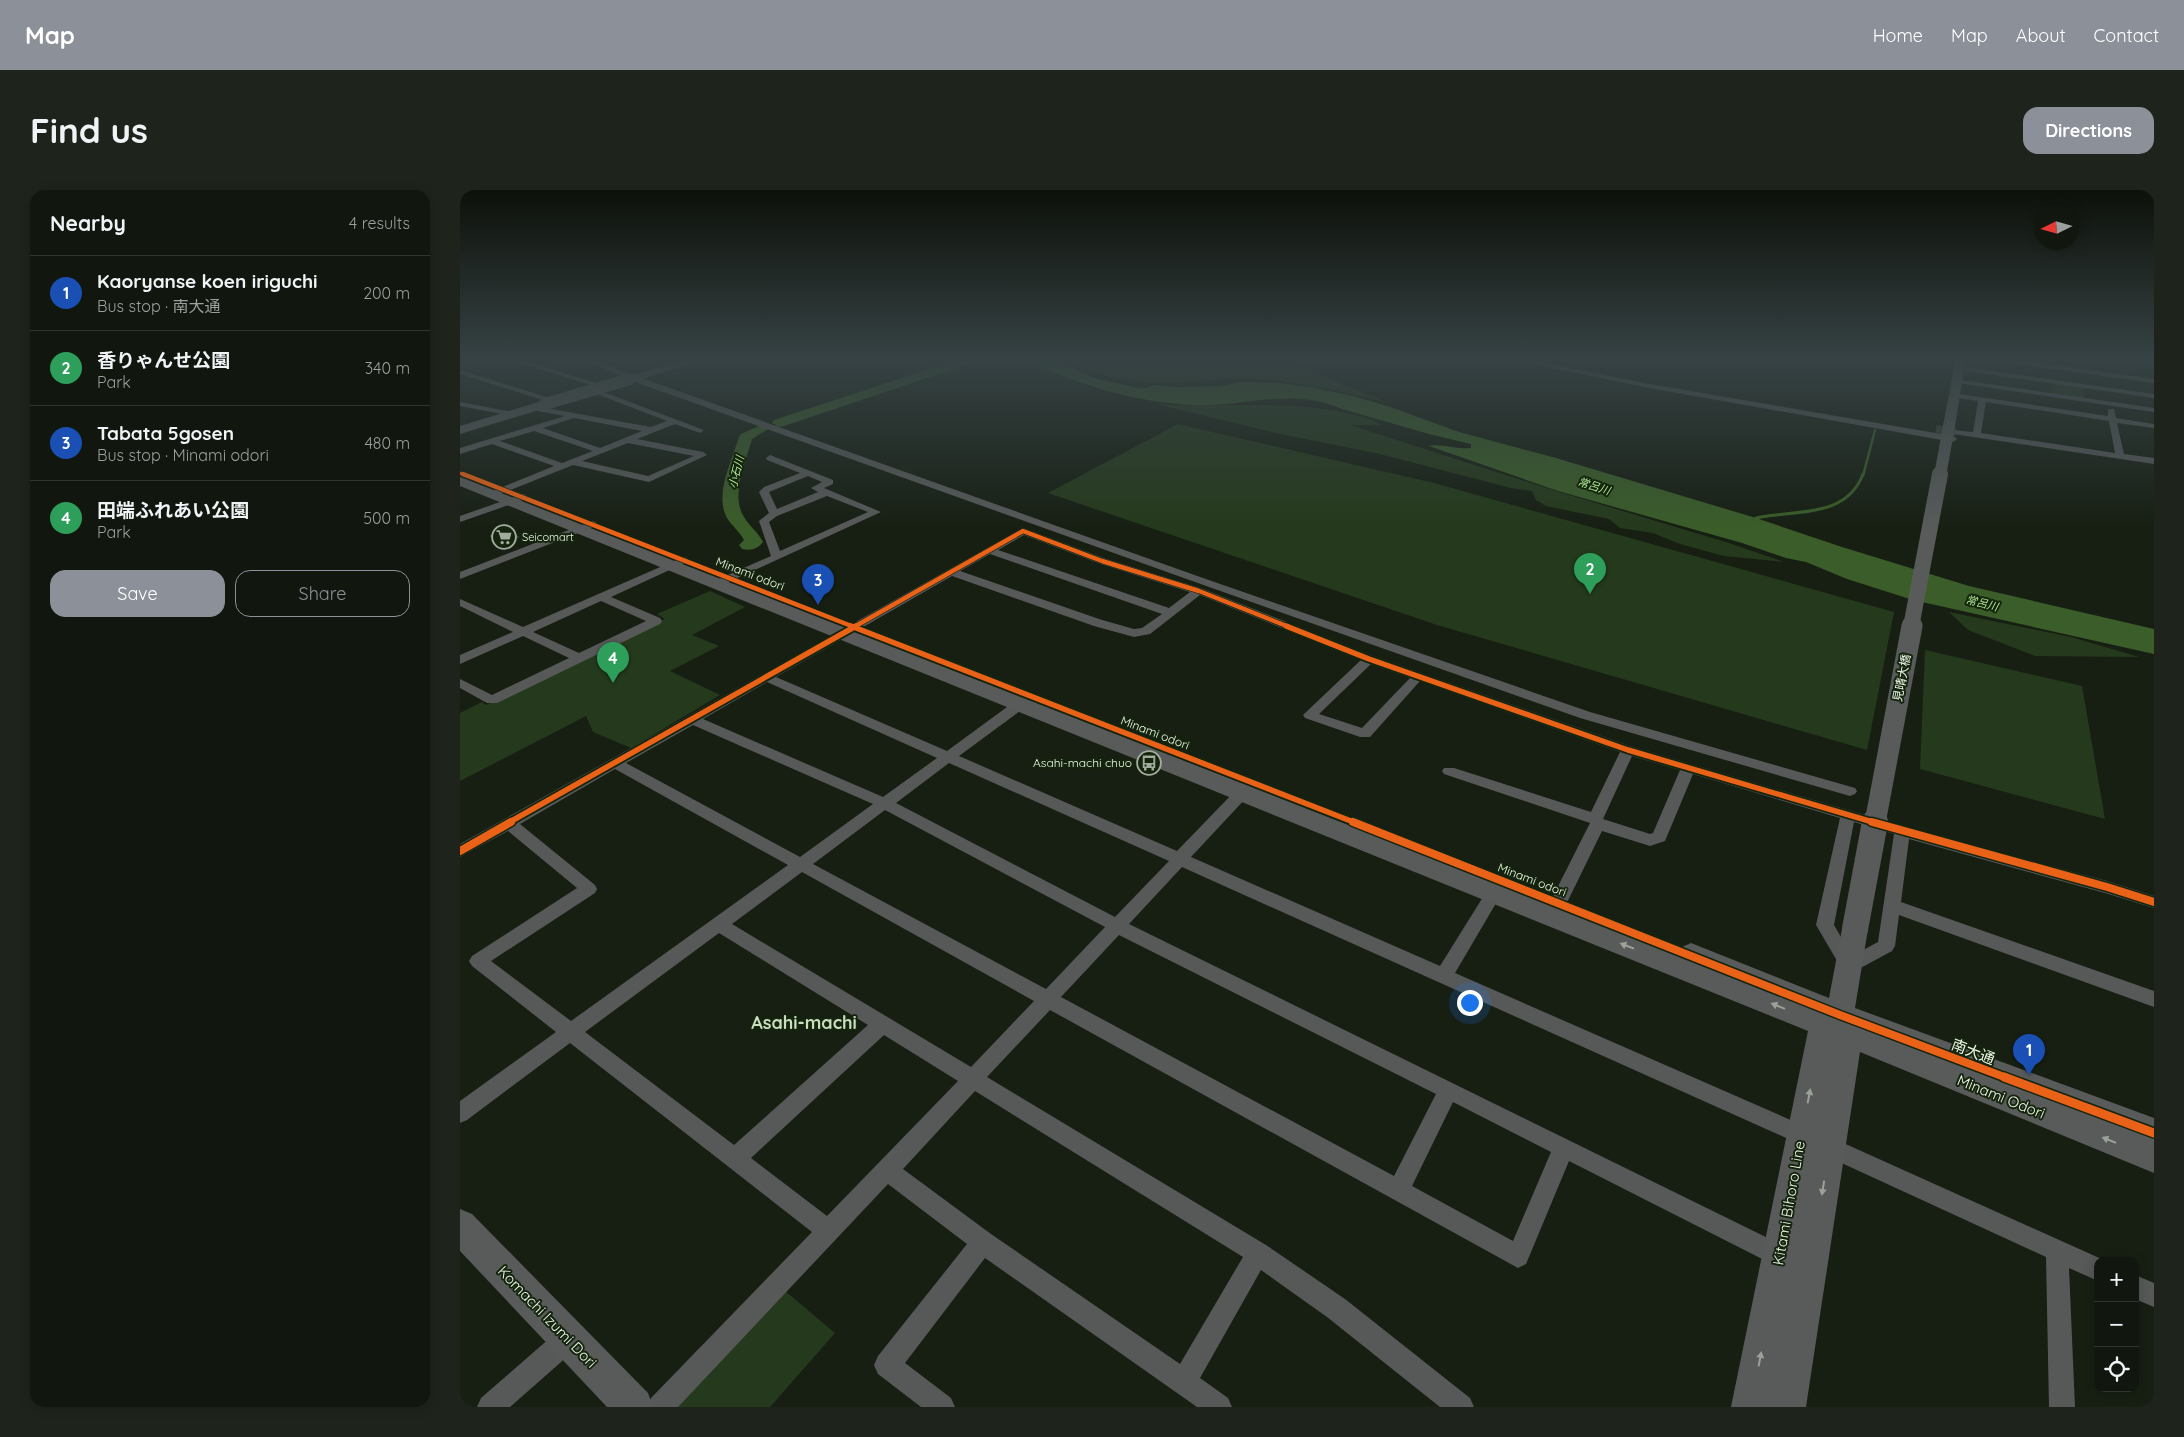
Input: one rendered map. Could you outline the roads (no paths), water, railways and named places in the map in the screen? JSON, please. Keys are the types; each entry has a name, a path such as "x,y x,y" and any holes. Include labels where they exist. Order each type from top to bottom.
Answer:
{"street":[{"path":"461,429 510,415"},
{"path":"568,415 652,430"},
{"path":"660,415 700,430"},
{"path":"736,415 1585,715 1850,791"},
{"path":"1814,415 1865,418 1948,431"},
{"path":"1814,415 1948,431 2154,461"},
{"path":"1948,431 1951,415"},
{"path":"1977,435 1980,415"},
{"path":"2085,415 2154,426"},
{"path":"2112,415 2120,457"},
{"path":"460,451 572,416"},
{"path":"460,519 508,496 563,466 674,421"},
{"path":"533,428 602,451"},
{"name":"見晴大橋","path":"1855,930 1948,431"},
{"path":"573,462 649,479 703,455 628,440"},
{"path":"491,441 563,466"},
{"path":"2118,447 2154,451"},
{"path":"722,581 876,512 816,488 830,482 770,458"},
{"name":"Minami odori","path":"460,473 508,496 1555,910 1837,1026"},
{"path":"774,514 764,492 767,489 808,473"},
{"name":"Minami odori","path":"460,481 508,496"},
{"path":"776,556 764,521 774,514 827,492"},
{"path":"460,576 586,527"},
{"path":"460,851 1023,531 1102,561 1199,591 1368,659 1628,750 1848,816 2107,887 2154,902"},
{"path":"989,550 1171,613"},
{"path":"460,660 677,563"},
{"path":"951,572 1098,623 1134,633 1146,631 1199,591"},
{"path":"460,683 492,700 656,621 602,597"},
{"path":"460,602 579,658"},
{"path":"1368,659 1310,715 1365,734 1418,676"},
{"path":"766,678 1816,1141 2094,1268"},
{"path":"460,1113 803,865 884,803 1025,701"},
{"name":"Minami odori","path":"1025,701 1242,793 1494,893 1555,910"},
{"path":"691,719 884,803 1117,926 1810,1271"},
{"path":"1555,910 1628,750"},
{"path":"616,763 1518,1256 1564,1147"},
{"path":"1449,771 1650,840 1660,837 1688,768"},
{"path":"660,1407 887,1170 1242,793"},
{"path":"1848,816 1825,925 1849,966 1886,946 1902,831"},
{"path":"508,823 589,889 478,961 828,1231"},
{"path":"1444,976 1494,893"},
{"path":"1892,906 2154,999"},
{"path":"720,925 1258,1253 1336,1308 1461,1407"},
{"name":"Kitami Bihoro Line","path":"1750,1407 1780,1256 1816,1141 1855,930"},
{"path":"734,1159 883,1024"},
{"name":"南大通","path":"1837,1026 2154,1133"},
{"name":"Minami Odori","path":"1837,1026 2154,1158"},
{"path":"1398,1191 1448,1091"},
{"name":"Kitami Bihoro Line","path":"1787,1407 1810,1271 1816,1141"},
{"path":"887,1170 983,1242 1219,1407"},
{"name":"Komachi Izumi Dori","path":"460,1226 634,1407"},
{"path":"942,1407 887,1364 983,1242"},
{"path":"2057,1251 2062,1407"},
{"path":"1184,1382 1258,1253"},
{"path":"2139,1288 2154,1295"},
{"path":"490,1407 568,1339"}],"water":[{"name":"常呂川","path":"1362,415 1412,415 1459,432 1556,458 1756,518 1969,586 2154,629 2154,654 1913,600 1847,579 1806,562 1786,558 1742,543 1558,491 1429,446 1471,448 1471,444"}],"waterway":[{"name":"小石川","path":"779,423 804,415"},
{"name":"小石川","path":"748,545 754,542 750,534 735,517 731,502 732,484 746,437 761,429"},
{"path":"1863,476 1875,430"},
{"path":"1754,521 1756,518 1806,512 1834,505 1846,498 1856,488 1863,474"}],"tunnel":[{"path":"1936,429 1956,432"}],"place":[{"name":"Seicomart","path":"504,537"},
{"name":"香りゃんせ公園","path":"1590,594"},
{"name":"Tabata 5gosen","path":"818,605"},
{"name":"田端ふれあい公園","path":"613,683"},
{"name":"Asahi-machi chuo","path":"1149,763"},
{"name":"Kaoryanse koen iriguchi","path":"2029,1075"}],"district":[{"name":"Asahi-machi","path":"804,1023"}]}
